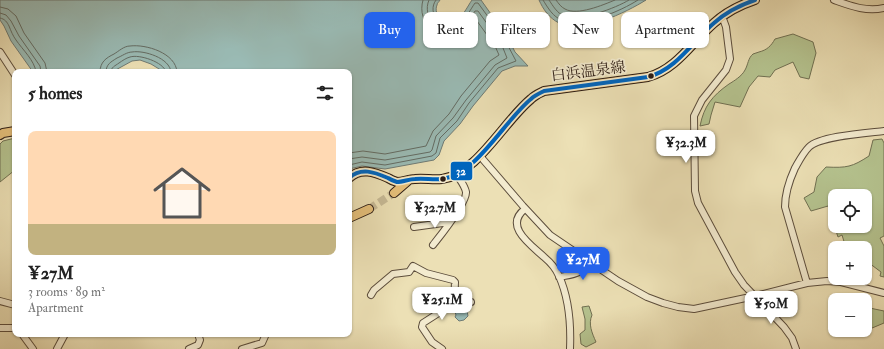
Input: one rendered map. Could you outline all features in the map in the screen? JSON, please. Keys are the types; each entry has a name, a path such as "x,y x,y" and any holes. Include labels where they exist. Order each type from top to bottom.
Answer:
{"main road":[{"name":"白浜温泉線","path":"352,176 359,172 365,171 376,173 396,182 422,178 442,179 457,175 464,171 480,156 532,97 544,91 648,78 657,75 667,69 722,16 736,7 755,0"},
{"path":"0,135 12,132"},
{"path":"394,193 409,179"},
{"path":"352,217 369,209"}],"street":[{"path":"834,0 855,8 867,10 884,8"},
{"path":"722,16 726,27 730,59 726,70 702,100 694,116 695,191 698,203 735,272 744,286 784,326 792,338 796,349"},
{"path":"0,52 12,70"},
{"path":"807,283 785,207 785,196 789,180 803,154 810,146 826,139 884,131"},
{"path":"480,156 550,235 618,281 663,303 694,309 807,283 827,281 841,282 884,293"},
{"path":"433,245 450,222 464,199 466,193 464,186 457,175"},
{"path":"525,208 520,212 517,221 520,232 531,246 548,261 559,277 570,323 570,349"},
{"path":"414,227 450,222"},
{"path":"559,277 581,272 590,261"},
{"path":"371,295 374,290 392,274 409,272 413,266 426,273 453,280 455,282 454,304"},
{"path":"0,301 12,304"},
{"path":"442,349 428,337 422,325 442,310 454,304 471,302"},
{"path":"0,328 12,328"},
{"path":"24,337 31,349"},
{"path":"57,349 63,337"},
{"path":"189,349 198,345 200,340 199,337"},
{"path":"242,349 262,343 265,337"}],"green space":[{"path":"793,34 813,42 816,53 809,79 800,77 793,62 775,70 770,77 758,76 749,87 740,107 715,102 709,124 700,126 706,107 713,97 744,72 753,54 767,49 775,39"},
{"path":"12,139 12,172 0,182 0,144 3,141"},
{"path":"882,139 884,143 884,236 880,238 884,246 884,277 880,276 881,272 872,265 872,241 844,241 842,235 838,237 837,233 872,233 872,189 828,189 828,206 811,211 804,198 814,192 817,177 826,167 849,166 869,156 873,140"},
{"path":"589,306 592,315 590,322 591,328 596,342 586,347 581,344 580,334 585,330 585,319 582,307"},
{"path":"872,308 884,311 884,323 872,328"}],"water":[{"path":"0,0 440,0 437,4 437,12 423,12 423,48 478,48 478,12 464,12 472,0 481,0 490,12 486,12 486,48 513,48 528,66 515,66 502,71 460,124 444,141 439,155 434,160 385,169 362,166 352,168 352,69 159,69 140,60 132,61 117,69 31,69 11,41 0,20"},
{"path":"539,0 646,0 613,17 613,12 558,12 558,22 550,17 550,12 546,12"},
{"path":"458,308 463,308 467,311 468,316 464,320 459,321 455,317 455,312"}],"tunnel":[{"path":"369,209 394,193"}],"transit line":[{"name":"32","path":"352,176 358,173 368,172 378,174 397,182 402,182 413,179 442,179 455,175 467,168 490,145 521,108 538,94 544,91 648,77 658,73 667,68 684,54 706,30 723,15 755,0"}]}
